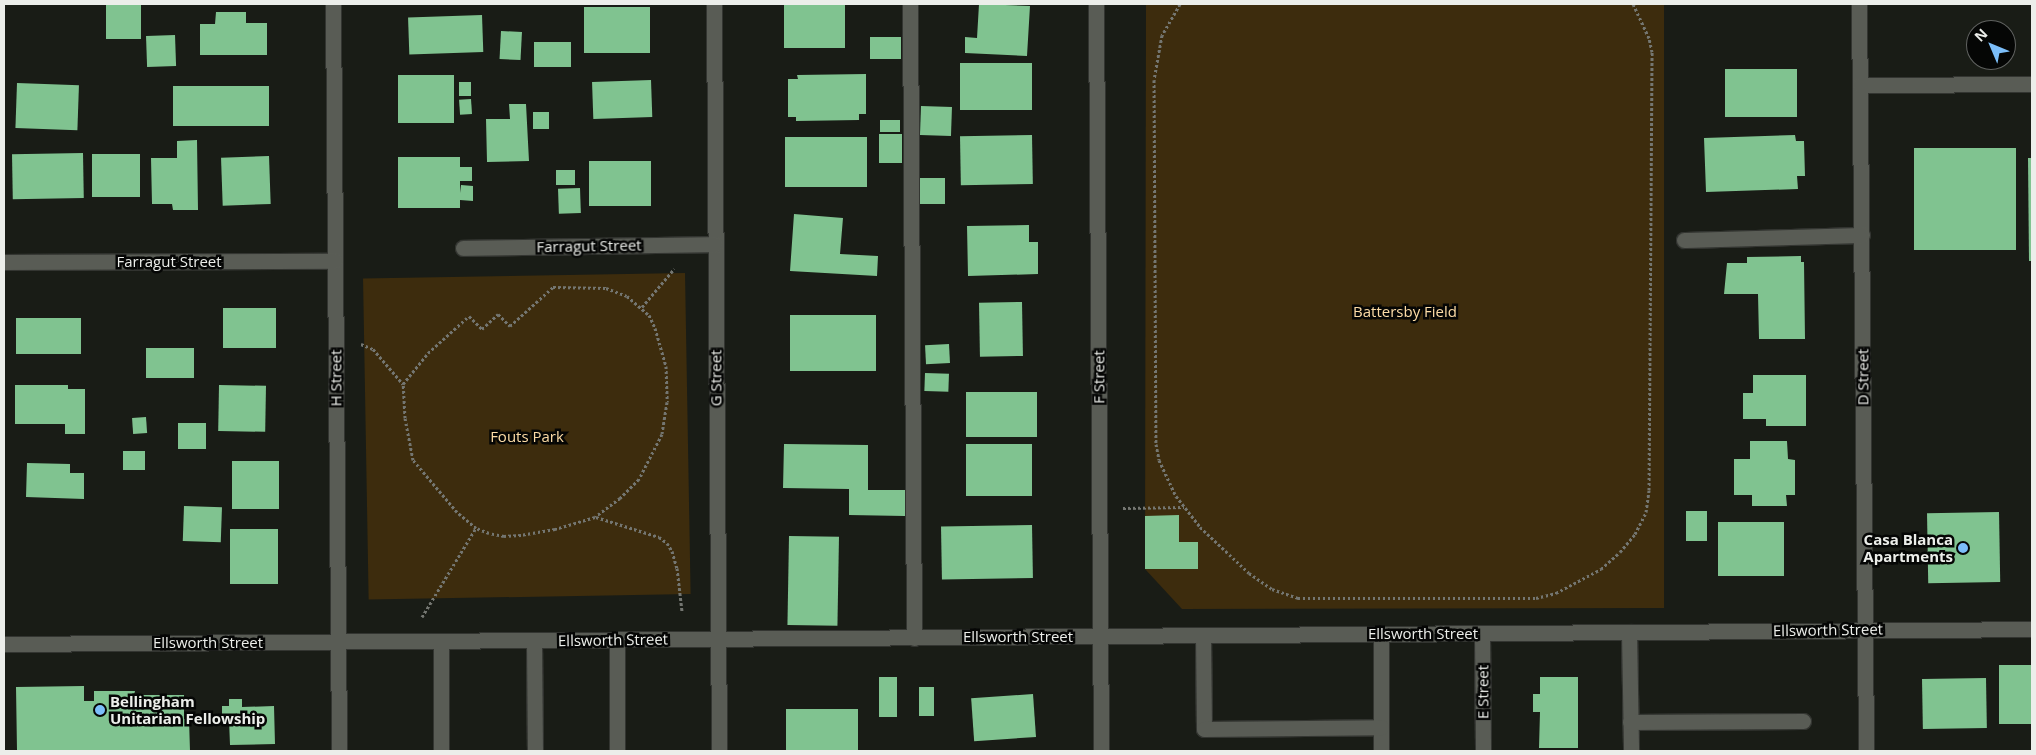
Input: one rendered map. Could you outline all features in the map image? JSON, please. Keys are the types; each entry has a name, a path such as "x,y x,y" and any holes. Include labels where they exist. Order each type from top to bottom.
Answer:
{"street":[{"name":"H Street","path":"333,4 339,751"},
{"name":"G Street","path":"714,4 719,751"},
{"path":"910,4 914,638"},
{"name":"F Street","path":"1096,4 1101,751"},
{"name":"D Street","path":"1859,4 1866,751"},
{"path":"1860,85 2032,84"},
{"path":"1684,240 1862,235"},
{"name":"Farragut Street","path":"463,248 715,244"},
{"name":"Farragut Street","path":"4,262 335,261"},
{"name":"Ellsworth Street","path":"4,644 2032,629"},
{"path":"1630,632 1631,751"},
{"path":"1381,634 1381,751"},
{"name":"E Street","path":"1482,634 1483,751"},
{"path":"1203,635 1204,729 1381,727"},
{"path":"534,640 535,751"},
{"path":"617,640 617,751"},
{"path":"441,641 441,751"},
{"path":"1630,722 1803,720"}],"path":[{"path":"1180,4 1162,35 1154,80 1156,434 1159,460 1176,496 1200,527 1243,568 1272,589 1298,598 1536,598 1556,593 1578,583 1601,569 1620,552 1635,534 1646,512 1650,490 1652,52 1649,38 1633,4"},
{"path":"642,307 678,265"},
{"path":"553,287 606,288 627,296 642,307 655,328 666,366 667,402 662,434 639,479 620,498 595,517 555,529 504,536 476,528 457,512 413,460 405,418 404,384 428,353 469,316 482,329 498,314 510,326 553,287"},
{"path":"335,332 373,349 404,384"},
{"path":"1100,508 1185,507"},
{"path":"595,517 659,537 667,544 672,551 677,568 682,611"},
{"path":"408,642 476,528"}],"green space":[{"name":"Battersby Field","path":"1146,4 1664,4 1664,608 1182,609 1145,569"},
{"name":"Fouts Park","path":"685,273 691,594 369,600 363,279"}],"building":[{"path":"106,4 141,4 141,39 106,39"},
{"path":"784,4 845,4 845,48 784,48"},
{"path":"979,4 1030,6 1027,56 965,53 965,37 977,38"},
{"path":"584,7 650,7 650,53 584,53"},
{"path":"216,12 246,12 246,23 267,23 267,55 200,55 200,24 215,24"},
{"path":"482,15 483,52 409,55 408,18"},
{"path":"501,31 522,32 521,60 500,59"},
{"path":"175,35 176,66 147,67 146,36"},
{"path":"870,37 901,37 901,59 870,59"},
{"path":"534,42 571,42 571,67 534,67"},
{"path":"960,63 1032,63 1032,110 960,110"},
{"path":"1725,69 1797,69 1797,117 1725,117"},
{"path":"866,74 866,114 859,114 859,120 796,121 796,117 788,117 788,79 798,79 797,75"},
{"path":"398,75 454,75 454,123 398,123"},
{"path":"651,80 652,117 593,119 592,82"},
{"path":"459,82 471,82 471,96 459,96"},
{"path":"17,83 79,85 77,130 15,128"},
{"path":"173,86 269,86 269,126 173,126"},
{"path":"471,99 472,114 460,115 459,100"},
{"path":"509,104 526,104 529,161 487,162 486,119 510,119"},
{"path":"921,106 952,107 951,136 920,135"},
{"path":"533,112 549,112 549,129 533,129"},
{"path":"880,120 900,120 900,132 880,132"},
{"path":"879,134 902,134 902,163 879,163"},
{"path":"1032,135 1033,184 961,185 960,136"},
{"path":"1795,135 1796,141 1804,141 1805,176 1797,176 1798,189 1706,192 1704,138"},
{"path":"785,137 867,137 867,187 785,187"},
{"path":"197,140 198,210 173,210 172,204 152,204 151,158 177,158 177,141"},
{"path":"1914,148 2016,148 2016,250 1914,250"},
{"path":"83,153 84,198 13,199 12,154"},
{"path":"92,154 140,154 140,197 92,197"},
{"path":"269,156 271,204 223,206 221,158"},
{"path":"398,157 460,157 460,167 472,167 472,181 460,181 460,193 461,185 473,186 473,201 460,200 460,208 398,208"},
{"path":"2028,158 2032,158 2032,261 2029,261"},
{"path":"589,161 651,161 651,206 589,206"},
{"path":"556,170 575,170 575,185 556,185"},
{"path":"918,178 945,178 945,204 918,204"},
{"path":"580,188 581,213 559,214 558,189"},
{"path":"794,214 843,218 840,254 878,256 877,276 790,271"},
{"path":"1029,225 1029,242 1038,242 1038,274 968,276 967,226"},
{"path":"1801,256 1801,262 1804,262 1805,339 1759,339 1758,294 1724,294 1727,263 1747,263 1747,257"},
{"path":"1022,302 1023,356 980,357 979,303"},
{"path":"223,308 276,308 276,348 223,348"},
{"path":"790,315 876,315 876,371 790,371"},
{"path":"16,318 81,318 81,354 16,354"},
{"path":"949,344 950,363 926,364 925,345"},
{"path":"146,348 194,348 194,378 146,378"},
{"path":"925,373 949,374 948,392 924,391"},
{"path":"1753,375 1806,375 1806,426 1766,426 1766,419 1743,419 1743,393 1753,393"},
{"path":"15,385 68,385 68,389 85,389 85,434 65,434 65,424 15,424"},
{"path":"219,385 266,386 265,432 218,431"},
{"path":"966,392 1037,392 1037,437 966,437"},
{"path":"146,417 147,433 133,434 132,418"},
{"path":"178,423 206,423 206,449 178,449"},
{"path":"1750,441 1787,441 1788,459 1795,460 1795,495 1786,495 1787,506 1752,506 1752,495 1734,495 1734,459 1750,459"},
{"path":"784,444 868,445 868,490 906,490 905,516 849,515 849,489 783,488"},
{"path":"966,444 1032,444 1032,496 966,496"},
{"path":"123,451 145,451 145,470 123,470"},
{"path":"232,461 279,461 279,509 232,509"},
{"path":"27,463 70,464 70,473 84,473 84,499 26,497"},
{"path":"184,506 222,507 221,542 183,541"},
{"path":"1686,511 1707,511 1707,541 1686,541"},
{"name":"Casa Blanca Apartments","path":"1999,512 2000,582 1928,583 1927,513"},
{"path":"1179,515 1179,542 1198,542 1198,569 1145,569 1145,516"},
{"path":"1718,522 1784,522 1784,576 1718,576"},
{"path":"1032,525 1033,578 942,580 941,527"},
{"path":"230,529 278,529 278,584 230,584"},
{"path":"789,536 839,537 837,626 787,625"},
{"path":"1999,665 2032,665 2032,724 1999,724"},
{"path":"879,677 897,677 897,717 879,717"},
{"path":"1540,677 1578,677 1578,748 1539,748 1540,712 1533,712 1533,694 1540,694"},
{"path":"1986,678 1987,728 1923,729 1922,679"},
{"name":"Bellingham Unitarian Fellowship","path":"84,686 84,701 94,701 94,691 135,691 134,695 184,695 184,719 189,719 190,751 17,751 16,687"},
{"path":"919,687 934,687 934,716 919,716"},
{"path":"1033,694 1036,737 974,741 971,698"},
{"path":"229,699 242,699 242,707 274,706 275,744 230,745 229,720 222,720 222,706 229,706"},
{"path":"786,709 858,709 858,750 786,750"}],"place":[{"name":"Casa Blanca Apartments","path":"1963,548"},
{"name":"Bellingham Unitarian Fellowship","path":"100,710"}]}
